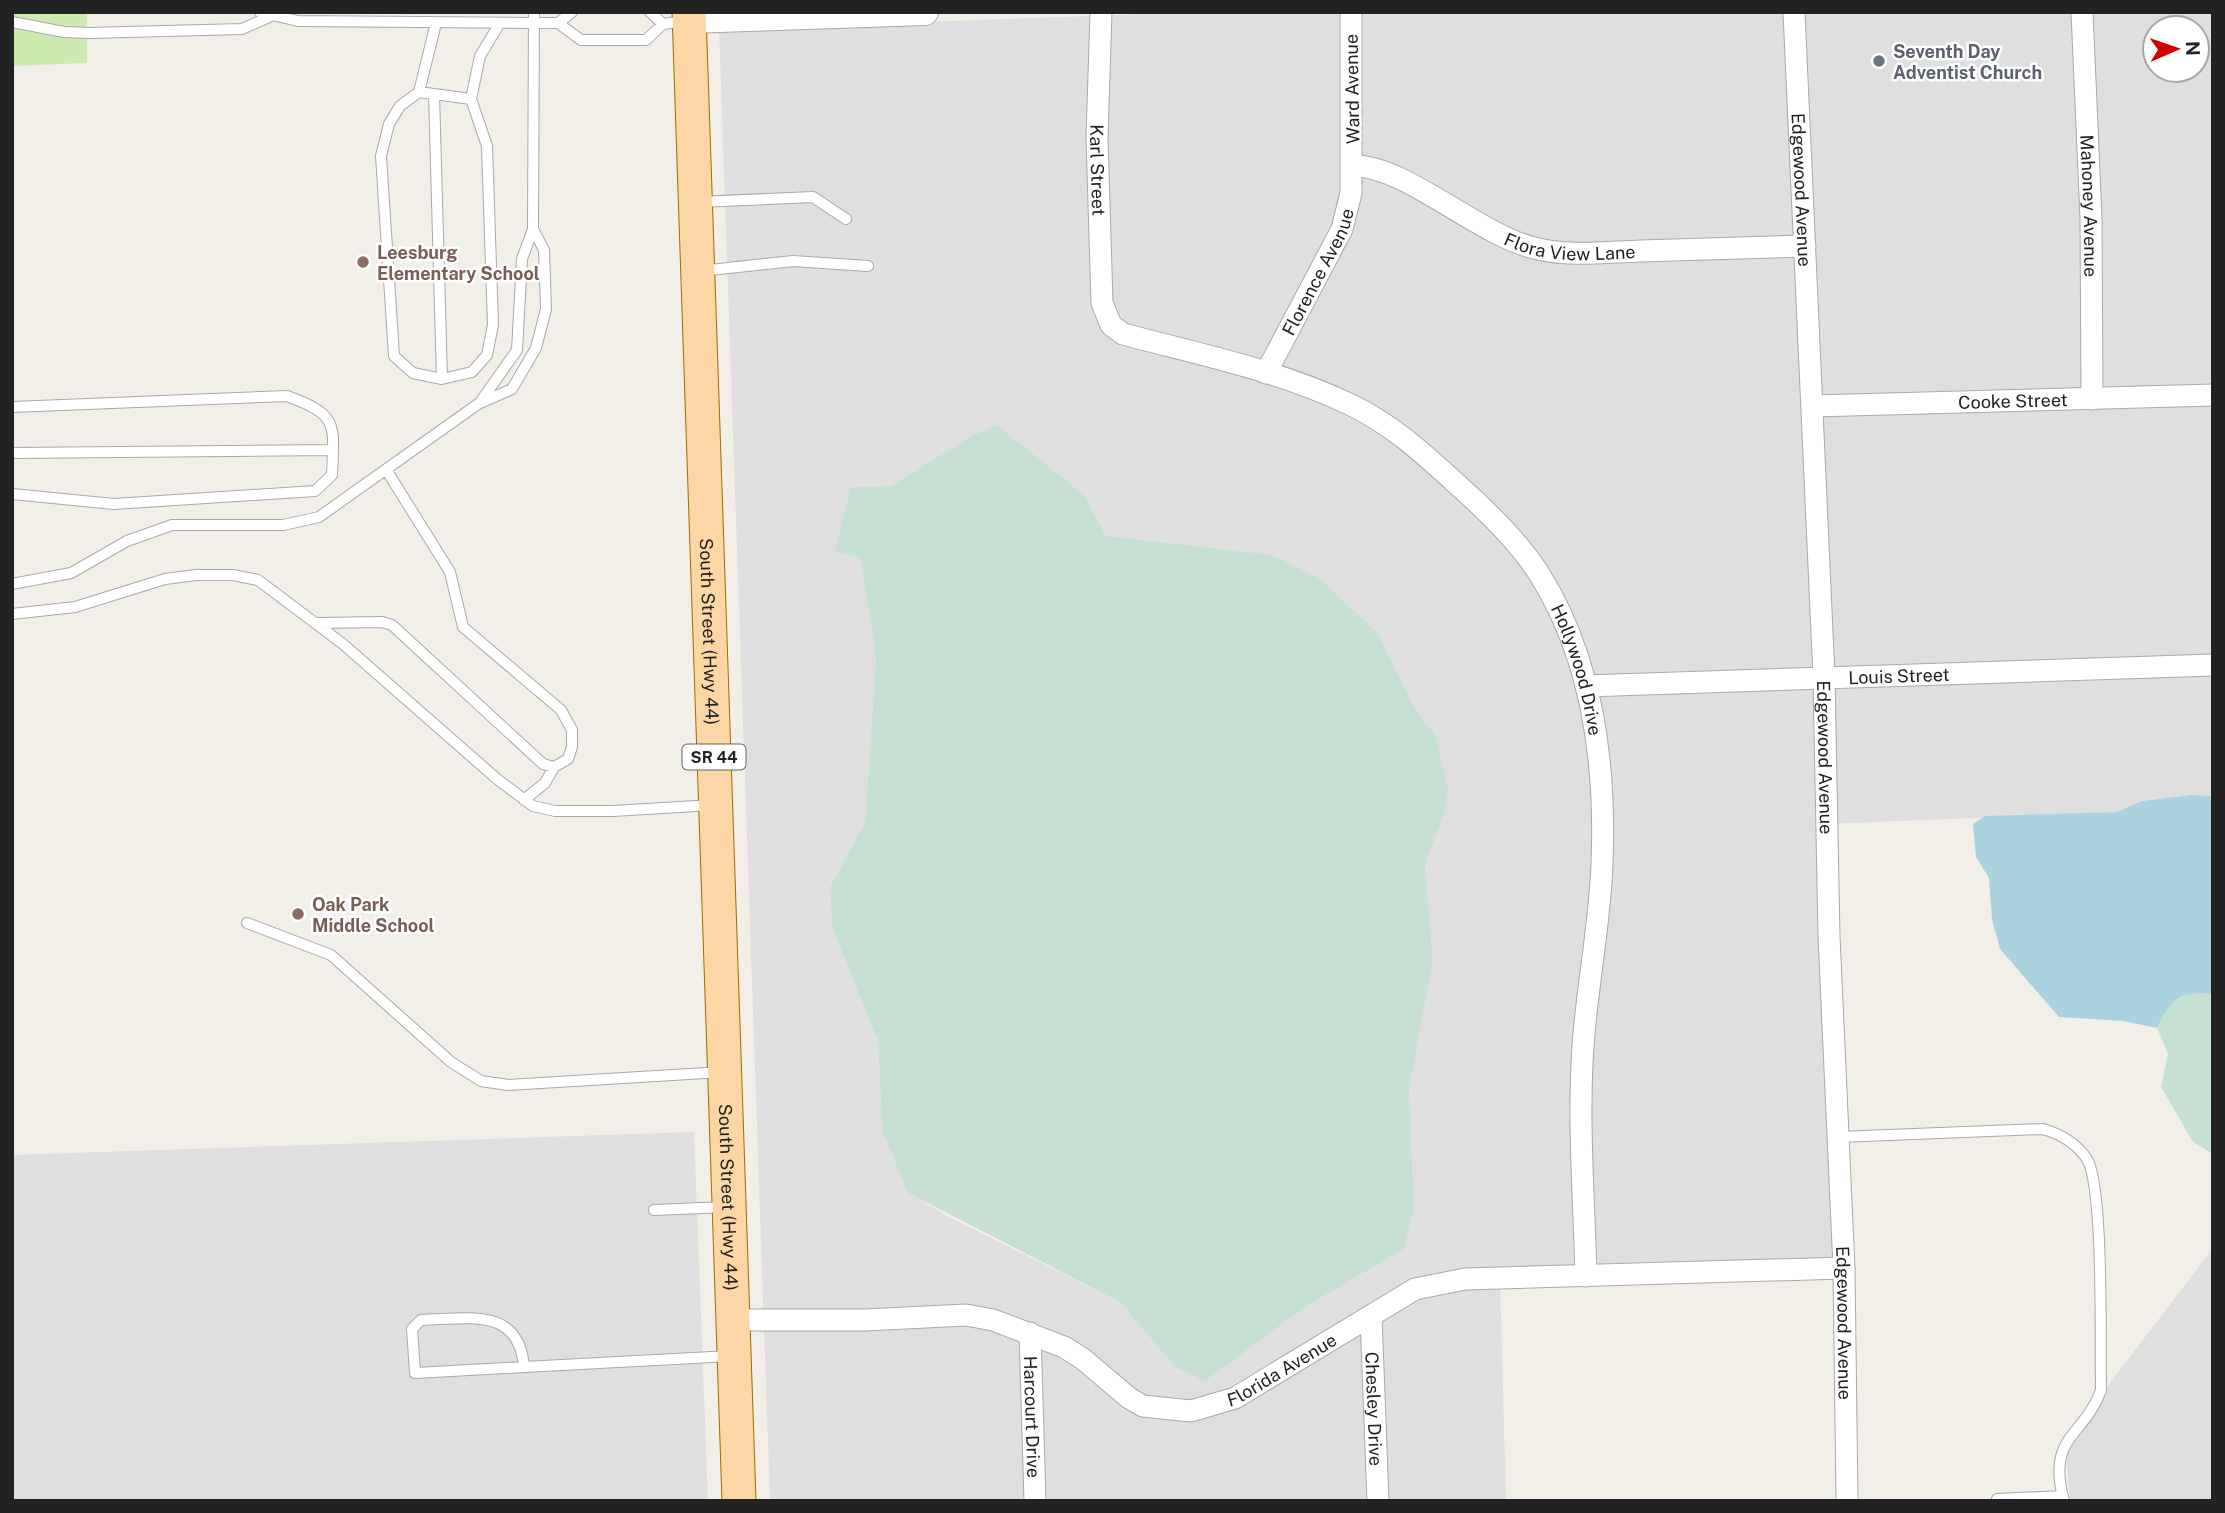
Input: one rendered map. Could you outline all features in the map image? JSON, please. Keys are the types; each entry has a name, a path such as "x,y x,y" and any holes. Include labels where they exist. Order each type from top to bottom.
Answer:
{"main road":[{"name":"South Street (Hwy 44)","path":"681,19 698,272 739,1501"}],"street":[{"path":"681,19 925,12"},
{"name":"Karl Street","path":"1101,12 1098,202 1102,303 1111,325"},
{"name":"Ward Avenue","path":"1351,12 1353,166"},
{"name":"Edgewood Avenue","path":"1794,12 1824,677 1843,1268 1847,1501"},
{"name":"Mahoney Avenue","path":"2082,12 2091,218 2092,399"},
{"name":"Flora View Lane","path":"1353,166 1378,168 1479,225 1514,242 1538,249 1579,253 1805,246"},
{"name":"Florence Avenue","path":"1266,373 1342,229 1351,192 1353,166"},
{"name":"Hollywood Drive","path":"1111,325 1123,334 1266,373 1348,403 1385,422 1480,505 1511,537 1538,572 1573,642 1586,686 1600,753 1602,865 1582,1072 1586,1276"},
{"name":"Cooke Street","path":"1812,406 2213,396"},
{"name":"Louis Street","path":"1586,686 2213,666"},
{"name":"Florida Avenue","path":"733,1320 864,1320 966,1315 993,1320 1030,1333 1083,1359 1129,1398 1143,1406 1191,1411 1236,1398 1415,1289 1438,1283 1465,1279 1843,1268"},
{"name":"Chesley Drive","path":"1371,1316 1378,1501"},
{"name":"Harcourt Drive","path":"1030,1333 1035,1501"}],"lane":[{"path":"558,23 572,12"},
{"path":"650,12 681,19"},
{"path":"12,22 64,32 89,33 242,29 264,14 298,22 500,23 534,18 558,23 582,40 646,40 681,19"},
{"path":"478,404 502,375 517,350 522,259 533,229 534,18"},
{"path":"436,23 419,92 400,106 389,124 381,156 389,317 394,356 413,373 442,379 472,372 487,355 493,325 486,146 471,99 480,56 500,23"},
{"path":"419,92 471,99"},
{"path":"434,94 442,379"},
{"path":"695,202 813,197 846,219"},
{"path":"12,584 71,573 127,541 172,525 283,525 319,517 478,404 512,389 536,348 546,309 544,250 533,229"},
{"path":"698,272 793,261 848,262 868,266"},
{"path":"12,407 287,396 318,407 334,431 332,475 315,491 286,496 114,504 12,494"},
{"path":"12,453 333,450"},
{"path":"387,471 450,572 463,627 561,710 572,730 572,747 568,759 554,767 536,793 524,800"},
{"path":"12,614 75,607 165,579 233,575 258,580 317,623 533,806 555,811 716,805"},
{"path":"317,623 382,622 392,625 543,764 554,767"},
{"path":"247,923 331,955 451,1062 481,1081 508,1085 724,1072"},
{"path":"1838,1137 2043,1129 2066,1139 2087,1160 2094,1175 2101,1390 2097,1403 2067,1439 2062,1451 2064,1499 1997,1499"},
{"path":"654,1210 729,1206"},
{"path":"524,1367 518,1338 498,1320 421,1320 412,1329 415,1373 734,1356"}],"shaded area":[{"path":"1202,12 2213,12 2213,796 2191,795 2142,801 2117,812 1828,824 1845,1261 1500,1278 1506,1501 770,1501 719,29","holes":["968,438 1085,496 1106,536 1378,633 1415,709 1435,734 1445,812 1425,865 1433,961 1409,1089 1414,1208 1404,1249 1302,1309 1175,1367 1120,1302 947,1216 908,1192 882,1130 878,1041 832,927 830,887 865,822 876,658 851,487 891,486"]},
{"path":"694,1132 708,1501 12,1501 12,1155"},
{"path":"2213,1248 2213,1501 2070,1501 2065,1442"}],"green space":[{"path":"12,12 87,12 87,63 12,66"},
{"path":"997,425 1085,496 1106,536 1271,555 1320,579 1378,633 1415,709 1435,734 1448,790 1445,812 1425,865 1433,961 1409,1089 1414,1208 1404,1249 1302,1309 1205,1381 1175,1367 1120,1302 908,1193 882,1130 878,1041 832,927 830,887 865,822 876,658 861,558 835,551 851,487 891,486 968,438"},
{"path":"2190,993 2213,994 2213,1154 2193,1142 2161,1087 2168,1054 2157,1028 2167,1005"}],"water":[{"path":"2191,795 2213,796 2213,994 2192,994 2178,999 2167,1010 2157,1028 2123,1021 2059,1017 2000,949 1992,919 1989,878 1976,857 1973,824 1985,816 2117,812 2142,801"}],"place":[{"name":"Seventh Day Adventist Church","path":"1879,61"},
{"name":"Leesburg Elementary School","path":"363,262"},
{"name":"Oak Park Middle School","path":"298,914"}]}
